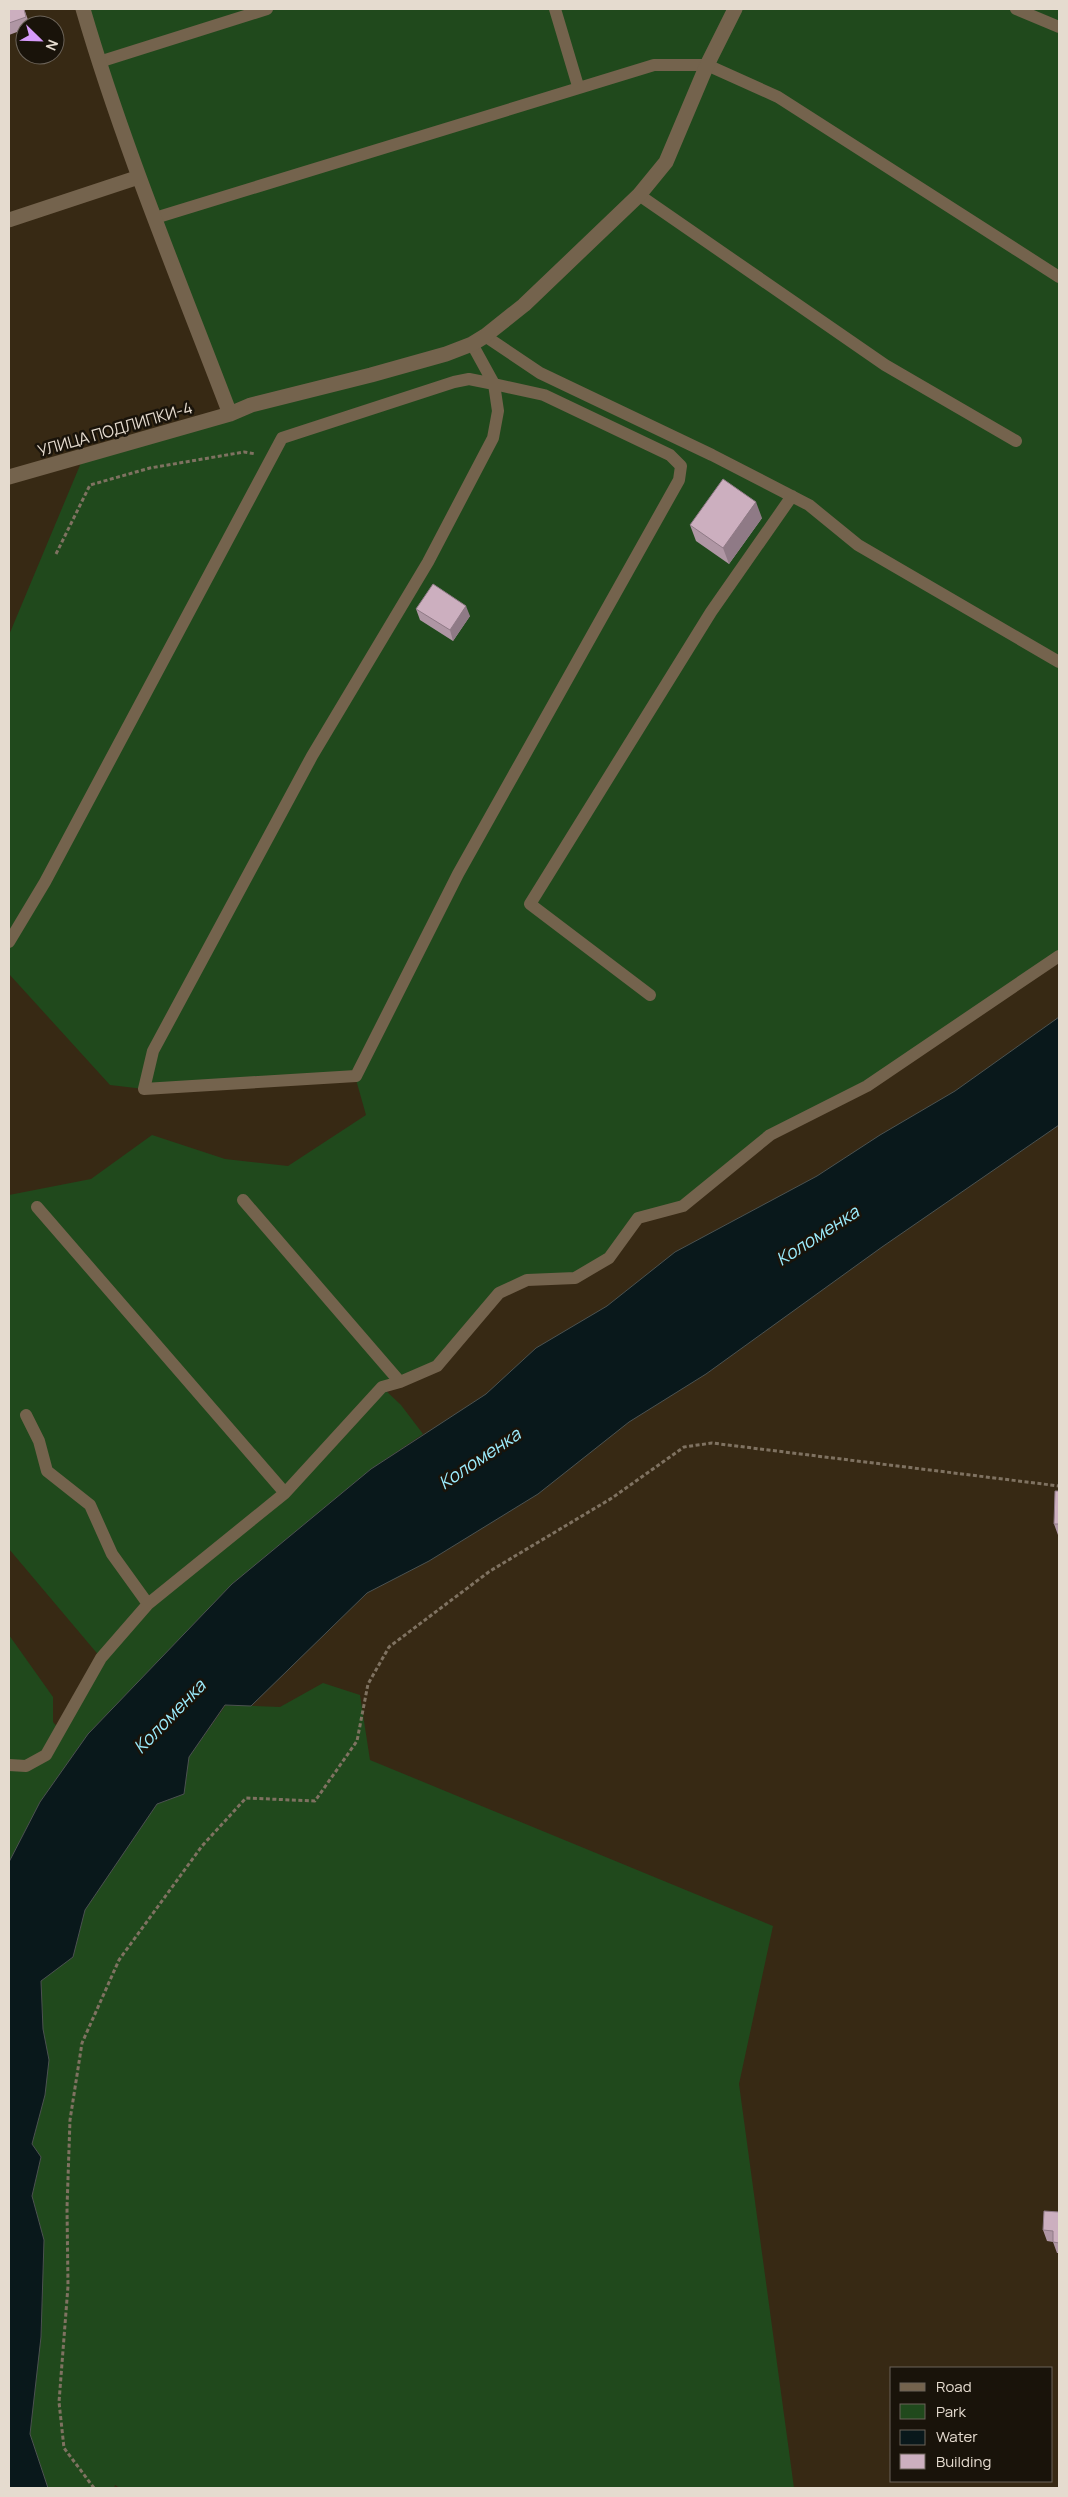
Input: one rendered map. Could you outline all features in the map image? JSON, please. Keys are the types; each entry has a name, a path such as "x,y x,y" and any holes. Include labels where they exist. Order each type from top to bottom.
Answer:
{"street":[{"path":"83,9 99,62 139,177 230,414"},
{"path":"479,340 524,304 639,195 666,162 707,65 735,9"},
{"path":"9,220 139,177"},
{"name":"УЛИЦА ПОДЛИПКИ-4","path":"9,477 230,414 251,405 371,375 479,340"}],"lane":[{"path":"99,62 267,9"},
{"path":"555,9 578,86"},
{"path":"1016,9 1059,27"},
{"path":"155,218 654,64 707,65 778,97 1059,277"},
{"path":"639,195 885,365 1016,441"},
{"path":"9,942 45,882 282,438 454,382 469,379 494,384 544,395 670,455 680,466 679,480 458,874 356,1076 144,1089 152,1051 312,756 428,562 493,438 498,410 494,384 479,340"},
{"path":"479,340 540,373 712,455 792,496 808,505 858,545 1059,662"},
{"path":"650,995 530,904 711,612 792,496"},
{"path":"9,1765 26,1766 46,1755 101,1658 148,1604 285,1493 382,1387 400,1382 437,1366 500,1294 527,1280 575,1278 609,1258 638,1218 683,1206 770,1135 867,1086 1059,956"},
{"path":"243,1200 400,1382"},
{"path":"37,1206 285,1493"},
{"path":"26,1415 39,1441 47,1471 90,1504 112,1554 148,1604"}],"path":[{"path":"56,554 90,485 150,468 244,452 271,458"},
{"path":"94,2488 64,2448 59,2402 68,2286 67,2208 70,2120 82,2043 119,1960 202,1846 246,1798 315,1801 357,1740 368,1684 389,1647 490,1571 612,1498 684,1447 712,1443 1059,1486"}],"green space":[{"path":"83,9 1059,9 1059,956 867,1086 770,1135 683,1206 638,1218 609,1258 575,1278 527,1280 500,1293 437,1366 383,1388 401,1405 423,1434 371,1469 232,1584 88,1734 40,1802 9,1862 9,1635 53,1697 53,1722 60,1730 101,1658 9,1549 9,1195 91,1179 152,1135 225,1159 288,1166 366,1115 355,1076 144,1089 110,1085 9,974 9,635 83,458 230,413"},
{"path":"323,1683 360,1695 370,1760 773,1926 739,2084 794,2488 120,2488 115,2485 114,2488 48,2488 30,2434 41,2337 44,2240 32,2196 41,2157 32,2144 45,2095 48,2060 43,2029 41,1980 73,1957 85,1910 157,1804 184,1794 189,1757 226,1705 280,1707"}],"water":[{"name":"Коломенка","path":"1059,1017 1059,1125 882,1247 706,1374 629,1422 538,1494 429,1561 367,1593 251,1706 225,1705 189,1757 184,1794 157,1804 85,1910 73,1957 41,1981 43,2029 49,2060 45,2095 32,2144 41,2157 32,2196 44,2240 41,2337 30,2434 48,2488 9,2488 9,1862 40,1802 88,1734 232,1584 371,1469 486,1394 536,1348 607,1306 675,1252 817,1176 880,1135 955,1091"}],"building":[{"path":"9,9 24,9 26,15 15,15 15,21 9,23"},
{"path":"723,479 756,502 723,548 690,525"},
{"path":"433,584 466,606 450,630 416,609"},
{"path":"1055,1491 1059,1491 1059,1524 1054,1524"},
{"path":"1044,2211 1059,2212 1059,2243 1053,2242 1053,2231 1043,2230"}]}
